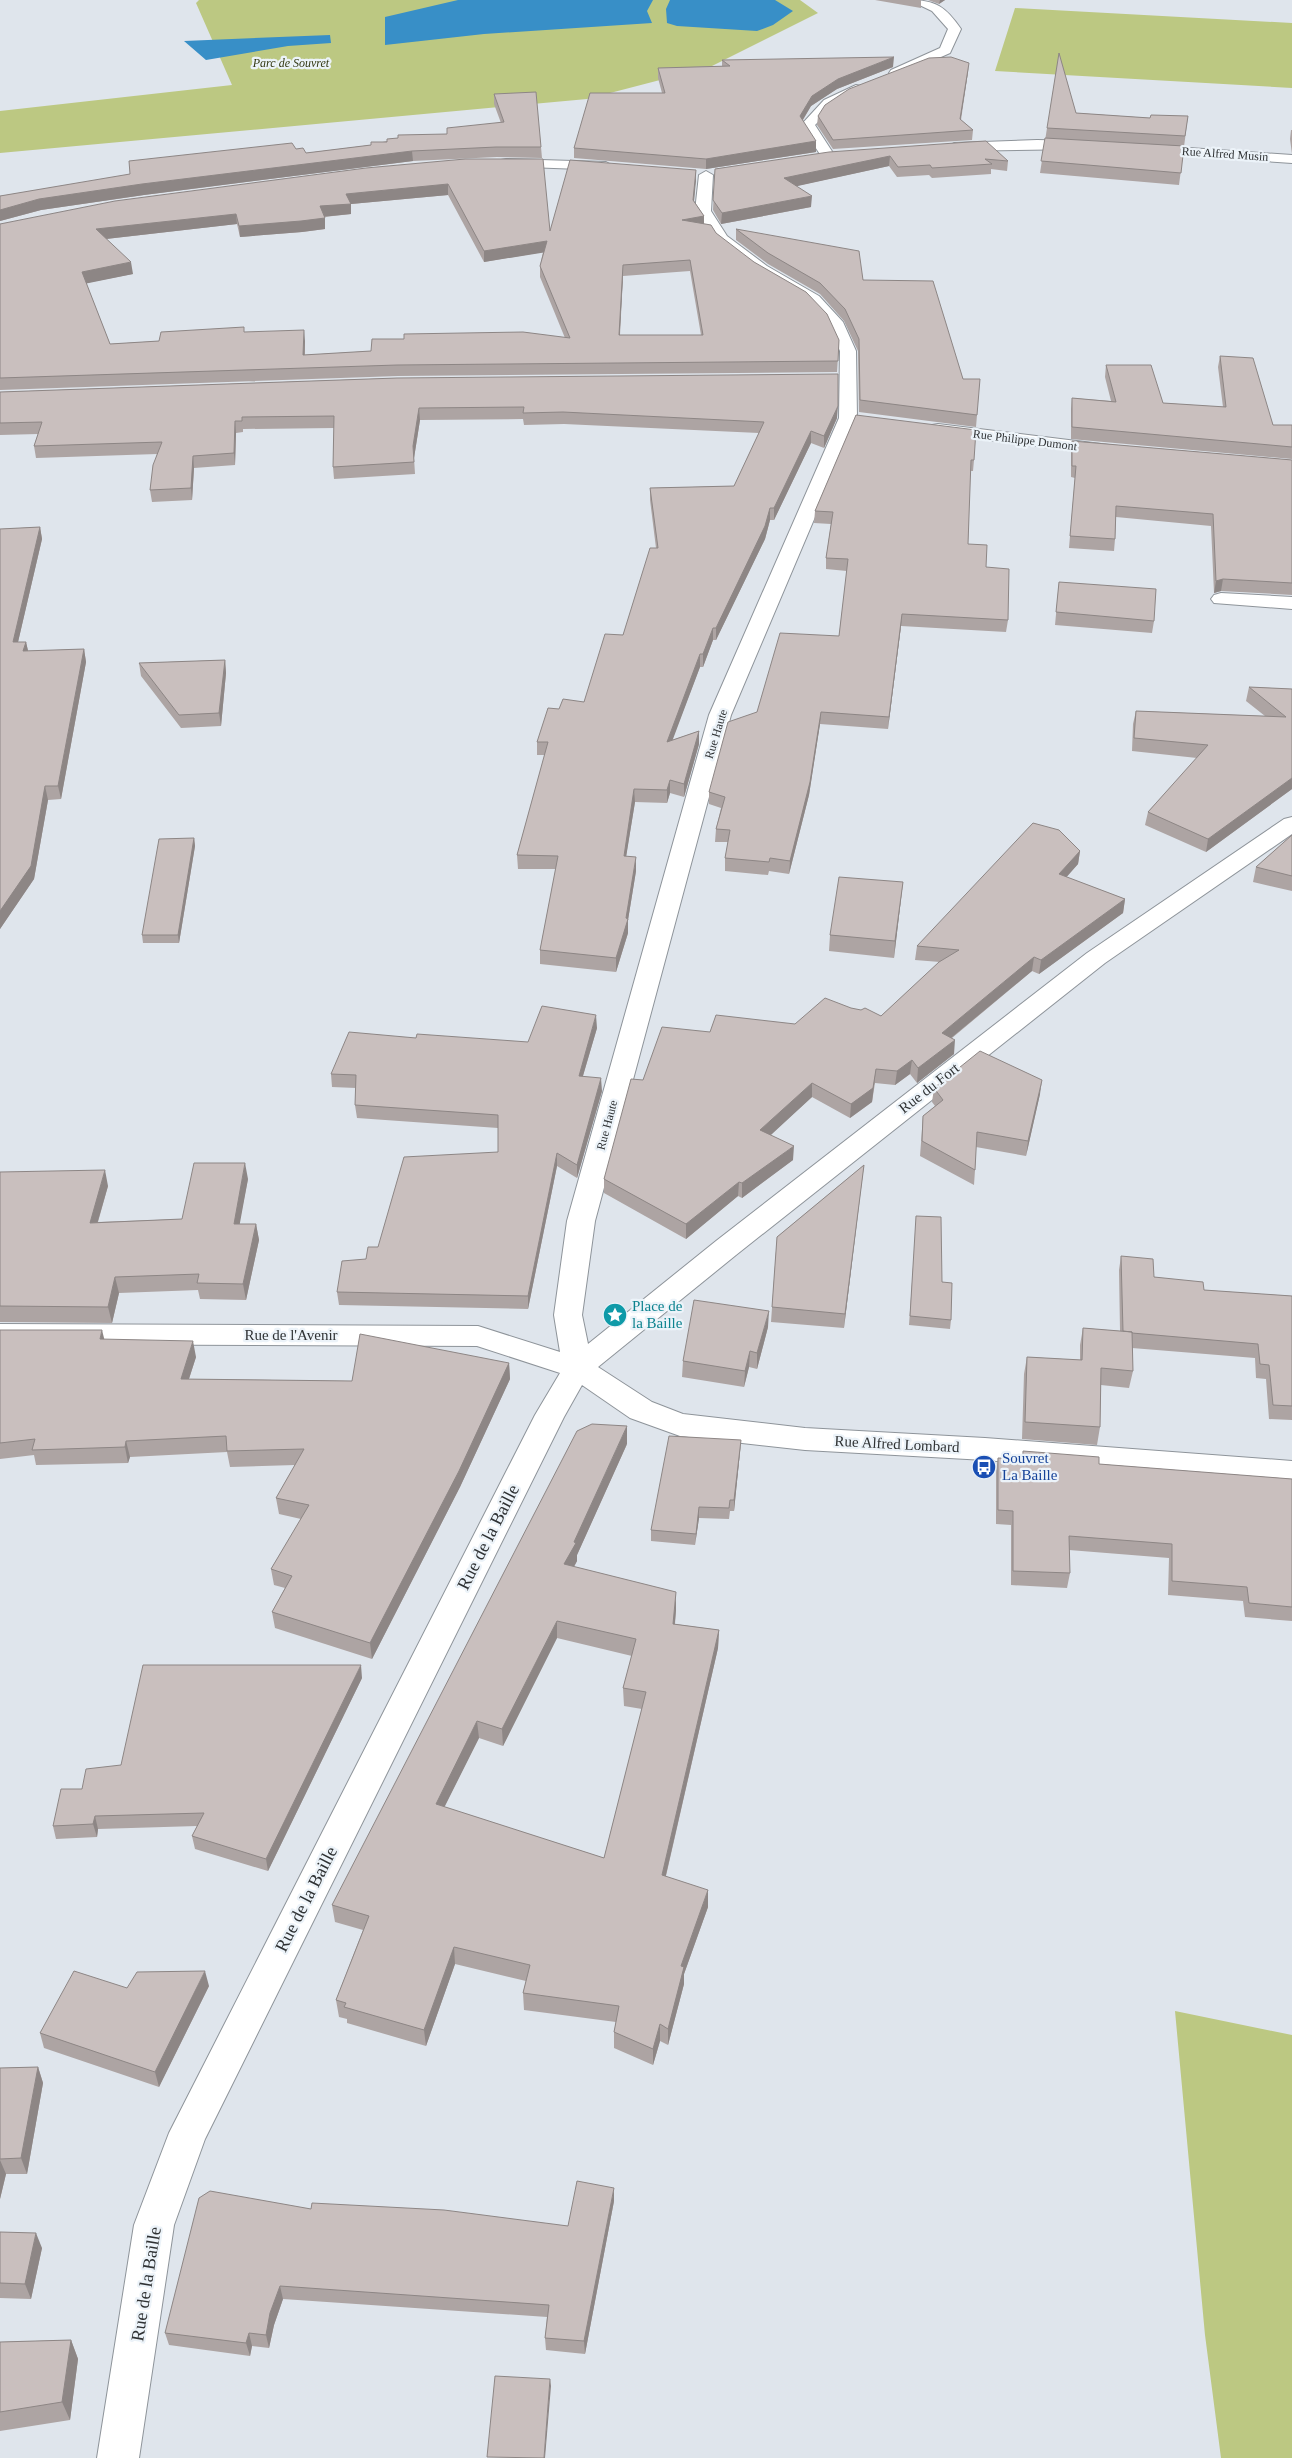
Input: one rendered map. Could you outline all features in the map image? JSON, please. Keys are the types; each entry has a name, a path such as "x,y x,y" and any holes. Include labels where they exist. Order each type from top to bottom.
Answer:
{"street":[{"path":"885,77 945,50 956,29 936,8 915,0"},
{"path":"828,156 808,125 818,110 843,94 868,84"},
{"path":"940,148 1037,144 1098,146"},
{"name":"Rue Alfred Musin","path":"1127,148 1292,159"},
{"path":"809,159 846,155"},
{"path":"488,164 573,164 620,168"},
{"name":"Rue Haute","path":"578,1368 568,1315 580,1221 720,715 858,420 837,379 848,351 835,322 814,299 761,269 722,239 703,211 706,174"},
{"name":"Rue Philippe Dumont","path":"925,428 1127,451"},
{"path":"1221,599 1292,603"},
{"name":"Rue du Fort","path":"578,1368 726,1248 1096,958 1292,824"},
{"name":"Rue de l'Avenir","path":"0,1334 478,1336 578,1368"},
{"name":"Rue Alfred Lombard","path":"578,1368 641,1410 680,1425 805,1439 985,1449 1292,1474"},
{"name":"Rue de la Baille","path":"118,2458 154,2224 188,2134 550,1415 578,1368"}],"green space":[{"name":"Parc de Souvret","path":"199,0 800,0 818,13 710,67 587,99 0,153 0,111 232,85 196,3"},
{"path":"1015,8 1292,23 1292,88 995,71"},
{"path":"1175,2011 1292,2035 1292,2458 1221,2458 1205,2335"}],"water":[{"path":"458,0 653,0 647,11 652,23 484,34 385,45 385,17"},
{"path":"670,0 775,0 793,11 773,25 757,31 677,26 667,23 666,9"},
{"path":"330,35 331,43 288,46 206,60 184,41"}],"building":[{"path":"1059,53 1076,113 1150,118 1151,115 1188,116 1185,136 1047,128"},
{"path":"894,57 838,79 812,96 800,116 816,141 706,159 574,148 590,93 665,93 658,68 730,66 722,60"},
{"path":"951,57 969,63 960,119 973,130 833,140 818,116 825,105 849,89 929,58"},
{"path":"536,92 541,147 412,151 142,184 39,199 0,210 0,196 130,174 129,161 292,143 296,149 303,148 306,153 371,145 371,142 387,142 387,139 398,138 398,135 447,134 447,128 504,122 494,94"},
{"path":"1045,138 1184,146 1181,173 1041,161"},
{"path":"986,141 1008,161 985,159 992,164 932,168 930,165 898,167 890,156 784,178 812,196 722,213 713,200 715,169 829,152"},
{"path":"465,159 543,159 550,231 570,160 696,170 693,200 704,216 682,220 711,225 716,233 754,262 806,292 827,314 839,340 838,361 397,365 0,378 0,224 115,201 366,168","holes":["448,184 484,251 547,241 540,266 570,338 523,332 404,334 404,339 372,339 371,351 303,355 304,330 244,332 244,327 161,332 159,341 110,344 82,272 131,262 96,229 236,214 239,226 325,218 320,206 351,204 346,194","690,260 703,335 619,335 623,265"]},
{"path":"736,229 859,251 863,280 933,281 963,379 980,379 977,415 860,400 859,339 845,309 820,283 768,253"},
{"path":"1220,356 1253,358 1273,425 1292,425 1292,447 1072,427 1072,398 1116,402 1106,365 1151,365 1163,403 1226,407"},
{"path":"838,374 838,406 824,436 811,431 774,508 770,508 765,526 716,628 713,628 703,654 700,654 667,742 699,731 684,784 670,780 667,790 634,789 624,856 636,857 626,918 628,919 616,958 540,950 558,856 517,855 548,742 537,742 548,708 559,709 563,699 584,702 605,634 623,635 650,548 658,548 650,488 734,486 764,422 563,412 523,413 524,407 419,408 413,446 414,462 333,467 334,416 242,417 242,421 235,421 234,453 193,456 191,488 150,490 153,465 162,442 34,446 42,422 0,423 0,392 397,378"},
{"path":"856,415 976,430 974,460 971,460 968,544 987,545 986,567 1009,569 1008,620 902,614 889,717 821,712 810,782 790,861 770,858 769,862 725,858 730,830 716,829 725,797 709,792 728,722 757,712 780,633 839,636 848,559 826,558 833,512 815,511"},
{"path":"1072,441 1292,460 1292,583 1223,579 1216,581 1213,514 1116,506 1115,539 1070,536 1076,466 1072,466"},
{"path":"40,527 13,642 26,642 23,651 84,649 58,786 45,786 31,866 0,911 0,529"},
{"path":"1059,582 1156,589 1154,621 1056,612"},
{"path":"225,660 219,713 179,715 139,663"},
{"path":"1249,687 1292,689 1292,778 1208,839 1148,812 1208,745 1134,738 1136,711 1286,717"},
{"path":"1033,823 1059,830 1080,851 1059,874 1125,899 1041,960 1034,957 942,1033 955,1040 918,1068 912,1060 897,1071 876,1069 873,1088 851,1104 812,1083 760,1130 794,1146 742,1183 739,1182 686,1224 604,1179 631,1079 643,1080 662,1027 710,1032 716,1015 795,1024 825,998 851,1008 861,1010 865,1008 881,1016 939,962 959,950 917,946"},
{"path":"1292,835 1292,876 1256,867"},
{"path":"194,838 178,935 142,935 159,839"},
{"path":"839,877 903,882 895,941 830,935"},
{"path":"542,1006 596,1015 579,1076 601,1078 577,1165 557,1153 528,1296 337,1292 342,1261 366,1259 368,1247 378,1247 404,1157 498,1152 498,1115 355,1105 356,1075 331,1074 349,1032 416,1038 417,1034 528,1042"},
{"path":"980,1051 1042,1080 1028,1141 977,1132 975,1170 922,1141 923,1116 943,1100 934,1088"},
{"path":"194,1163 245,1163 234,1224 256,1224 243,1284 197,1283 199,1274 115,1277 108,1307 0,1306 0,1172 105,1170 90,1223 182,1219"},
{"path":"864,1165 845,1314 772,1307 777,1237"},
{"path":"916,1216 941,1217 942,1282 952,1283 951,1320 910,1316"},
{"path":"1121,1256 1153,1259 1154,1277 1203,1282 1204,1290 1292,1296 1292,1406 1273,1405 1269,1365 1260,1364 1258,1344 1123,1331"},
{"path":"694,1300 769,1311 757,1353 750,1351 745,1371 683,1361"},
{"path":"1083,1328 1132,1332 1133,1371 1101,1368 1100,1427 1025,1422 1027,1357 1082,1360"},
{"path":"0,1330 102,1330 100,1339 193,1341 181,1379 352,1381 360,1334 509,1363 459,1471 370,1643 272,1612 292,1576 271,1569 309,1505 276,1498 304,1449 227,1451 226,1436 126,1441 125,1447 32,1450 35,1439 0,1443"},
{"path":"592,1424 627,1426 574,1542 576,1543 564,1564 676,1592 673,1624 719,1630 662,1875 708,1890 681,1966 684,1967 668,2029 660,2024 653,2049 614,2032 619,2006 523,1993 530,1965 454,1947 424,2030 344,2007 346,2003 336,2000 369,1916 332,1905 577,1431","holes":["557,1621 636,1639 623,1688 646,1692 604,1858 436,1804 477,1721 502,1729"]},
{"path":"669,1436 741,1440 734,1500 730,1500 729,1508 699,1507 696,1534 651,1530"},
{"path":"1023,1451 1099,1457 1099,1464 1292,1479 1292,1607 1249,1603 1247,1587 1172,1581 1172,1544 1069,1536 1070,1573 1013,1571 1013,1511 998,1510 998,1458 1023,1459"},
{"path":"143,1665 361,1665 266,1859 192,1836 204,1813 95,1816 93,1824 53,1826 61,1789 82,1789 86,1769 121,1765"},
{"path":"74,1971 127,1988 137,1972 205,1971 155,2072 40,2033"},
{"path":"38,2067 21,2158 0,2159 0,2068"},
{"path":"577,2181 614,2188 584,2341 545,2338 549,2305 280,2286 270,2313 266,2335 249,2333 246,2343 165,2333 199,2198 210,2191 311,2209 312,2203 444,2210 568,2226"},
{"path":"0,2232 36,2233 25,2284 0,2283"},
{"path":"71,2340 62,2402 0,2412 0,2342"},
{"path":"495,2376 550,2379 544,2458 487,2457"}],"place":[{"name":"Place de la Baille","path":"615,1315"},
{"name":"Souvret La Baille","path":"984,1467"}]}
